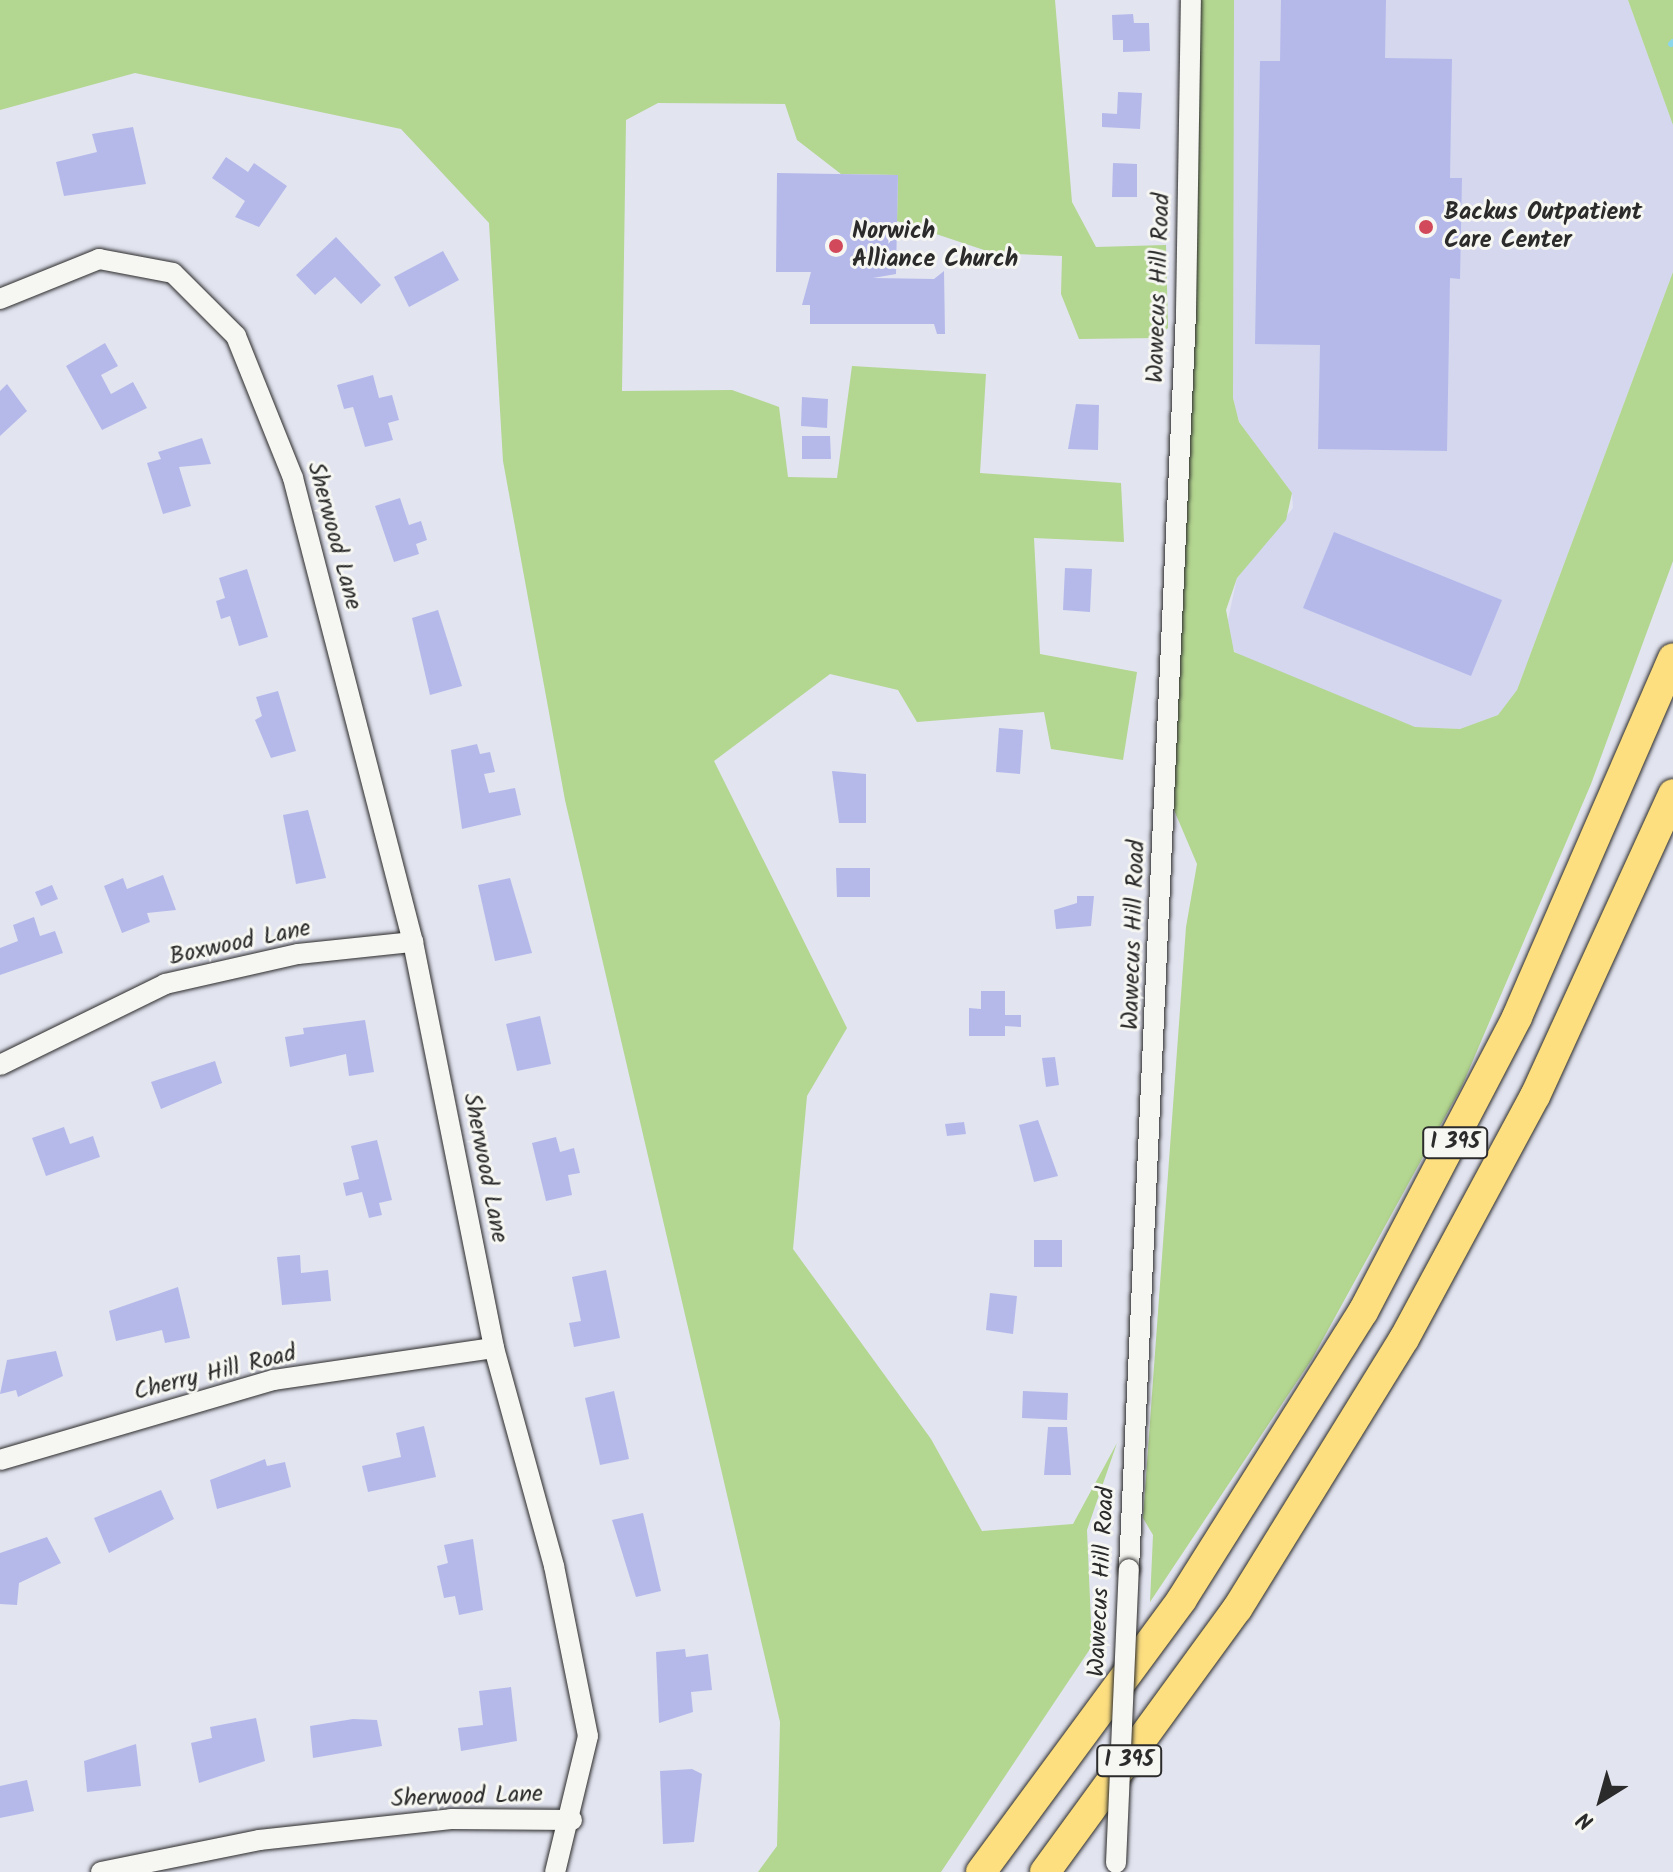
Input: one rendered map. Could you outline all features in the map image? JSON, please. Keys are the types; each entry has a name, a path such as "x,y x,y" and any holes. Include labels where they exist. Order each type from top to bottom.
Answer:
{"highway":[{"name":"I 395","path":"981,1872 1182,1599 1363,1312 1524,1004 1673,658"},
{"name":"I 395","path":"1045,1872 1237,1609 1398,1351 1535,1096 1673,794"}],"street":[{"name":"Wawecus Hill Road","path":"1115,1868 1186,312 1191,0"},
{"name":"Sherwood Lane","path":"0,299 99,259 173,273 236,336 293,478 413,942 494,1348 554,1566 588,1736 572,1820 451,1819 259,1840 101,1872"},
{"name":"Boxwood Lane","path":"0,1065 165,984 298,954 413,942"},
{"name":"Cherry Hill Road","path":"0,1460 274,1380 494,1348"},
{"path":"555,1872 572,1820"}],"shaded area":[{"path":"1232,0 1628,0 1673,125 1673,272 1517,690 1498,715 1460,729 1415,727 1266,669 1235,652 1225,634 1237,578 1293,508 1292,493 1239,422 1233,398"}],"green space":[{"path":"0,0 1055,0 1072,202 1096,247 1166,245 1168,328 1156,338 1079,339 1061,294 1062,256 993,253 897,221 898,175 841,174 797,140 785,104 658,103 626,120 622,391 732,390 779,407 788,477 837,478 852,366 986,374 980,473 1121,483 1124,542 1034,538 1040,654 1137,672 1123,760 1051,749 1044,712 917,722 898,690 830,674 714,761 847,1028 807,1096 793,1249 931,1439 982,1531 1073,1524 1117,1443 1087,1530 1092,1646 941,1872 758,1872 777,1846 780,1722 565,800 503,461 489,223 401,129 135,73 0,110"},
{"path":"1194,0 1234,0 1233,398 1239,422 1292,493 1286,520 1237,578 1226,610 1234,652 1415,727 1460,729 1498,715 1517,690 1673,272 1673,561 1591,784 1462,1086 1312,1359 1150,1602 1153,1535 1143,1518 1186,927 1197,864 1174,810"},
{"path":"1628,0 1673,0 1673,125"}],"building":[{"path":"1281,0 1386,0 1385,58 1452,59 1450,178 1462,178 1460,279 1450,278 1447,451 1318,449 1320,345 1255,344 1260,61 1280,61"},
{"path":"1133,14 1134,23 1149,23 1150,51 1123,52 1123,40 1113,40 1112,15"},
{"path":"1118,92 1142,93 1140,129 1102,127 1102,113 1117,114"},
{"path":"133,127 146,184 64,196 56,162 97,152 92,134"},
{"path":"226,157 248,172 254,163 287,186 259,227 235,217 245,201 212,178"},
{"path":"1113,163 1137,164 1137,197 1112,197"},
{"name":"Norwich Alliance Church","path":"777,173 898,175 896,274 873,278 934,279 944,271 945,334 937,334 934,324 810,324 810,305 802,305 811,272 776,272"},
{"path":"336,237 381,285 361,304 335,277 315,295 296,275"},
{"path":"443,251 459,280 409,307 394,277"},
{"path":"105,343 118,366 101,375 111,394 133,382 147,408 102,430 66,366"},
{"path":"373,375 379,398 392,395 399,420 388,423 393,440 365,447 353,407 344,409 337,385"},
{"path":"7,384 27,411 0,436 0,391"},
{"path":"802,397 828,399 827,428 801,426"},
{"path":"1076,404 1099,405 1098,450 1068,449"},
{"path":"802,436 830,436 831,459 802,459"},
{"path":"202,438 211,464 179,467 191,506 163,514 147,463 161,459 158,452"},
{"path":"400,498 409,525 421,521 427,540 416,544 419,554 394,562 375,506"},
{"path":"1334,532 1502,600 1471,676 1303,608"},
{"path":"1065,568 1092,569 1090,612 1063,610"},
{"path":"247,569 268,637 239,646 230,616 221,619 216,601 225,598 219,578"},
{"path":"438,610 462,686 430,695 412,618"},
{"path":"278,691 296,751 271,758 255,720 262,716 256,697"},
{"path":"999,728 1023,730 1020,774 996,772"},
{"path":"477,744 480,754 490,752 495,772 484,774 489,793 515,788 521,815 462,829 451,750"},
{"path":"832,771 866,774 866,823 839,823"},
{"path":"308,810 326,878 296,884 283,815"},
{"path":"836,868 870,868 870,897 837,897"},
{"path":"163,875 176,910 147,913 150,922 122,933 104,886 123,878 127,889"},
{"path":"510,878 532,953 495,961 478,885"},
{"path":"52,885 58,899 41,906 35,892"},
{"path":"1077,896 1094,896 1091,926 1056,929 1054,910 1077,903"},
{"path":"34,917 40,936 55,931 63,953 0,975 0,948 18,941 13,925"},
{"path":"981,991 1005,991 1005,1015 1021,1015 1021,1027 1005,1026 1005,1036 969,1036 969,1008 981,1009"},
{"path":"540,1016 551,1064 517,1071 506,1024"},
{"path":"365,1020 374,1072 349,1076 346,1054 290,1067 285,1037 304,1034 303,1028"},
{"path":"1055,1057 1059,1085 1046,1087 1042,1058"},
{"path":"215,1061 222,1083 161,1109 151,1082"},
{"path":"1038,1120 1058,1176 1034,1182 1019,1125"},
{"path":"964,1122 966,1134 947,1136 945,1124"},
{"path":"64,1127 70,1144 93,1136 100,1157 46,1176 32,1138"},
{"path":"556,1137 560,1152 574,1148 580,1173 568,1175 572,1195 546,1201 532,1143"},
{"path":"377,1140 392,1200 379,1203 382,1215 369,1218 362,1192 346,1196 343,1183 359,1179 351,1146"},
{"path":"1034,1240 1062,1240 1062,1267 1034,1267"},
{"path":"300,1255 301,1273 328,1270 331,1301 282,1305 277,1257"},
{"path":"606,1270 620,1338 574,1347 569,1323 581,1321 572,1277"},
{"path":"178,1287 190,1338 165,1343 162,1330 116,1341 109,1311"},
{"path":"990,1293 1017,1296 1013,1334 986,1330"},
{"path":"56,1351 63,1376 18,1397 16,1390 0,1394 7,1360"},
{"path":"614,1391 629,1459 600,1465 585,1398"},
{"path":"1023,1391 1068,1393 1067,1420 1022,1418"},
{"path":"424,1426 436,1477 368,1492 362,1466 401,1457 396,1433"},
{"path":"1048,1427 1067,1427 1071,1475 1044,1475"},
{"path":"265,1459 267,1466 285,1462 291,1487 217,1509 210,1480"},
{"path":"161,1490 174,1519 109,1553 94,1518"},
{"path":"643,1513 661,1591 636,1597 612,1520"},
{"path":"47,1537 61,1563 19,1583 17,1605 0,1604 0,1553"},
{"path":"473,1539 483,1610 459,1615 455,1596 444,1598 437,1566 448,1563 444,1545"},
{"path":"685,1649 686,1657 708,1654 712,1690 691,1692 693,1712 659,1723 656,1652"},
{"path":"511,1687 517,1741 461,1751 458,1728 483,1725 479,1691"},
{"path":"256,1718 265,1761 199,1783 191,1743 212,1738 210,1727"},
{"path":"353,1719 377,1720 382,1746 313,1758 310,1726"},
{"path":"136,1744 141,1786 87,1792 84,1761"},
{"path":"692,1769 702,1774 694,1842 663,1844 660,1771"},
{"path":"27,1780 34,1811 0,1818 0,1786"}],"place":[{"name":"Backus Outpatient Care Center","path":"1426,227"},
{"name":"Norwich Alliance Church","path":"836,246"}]}
